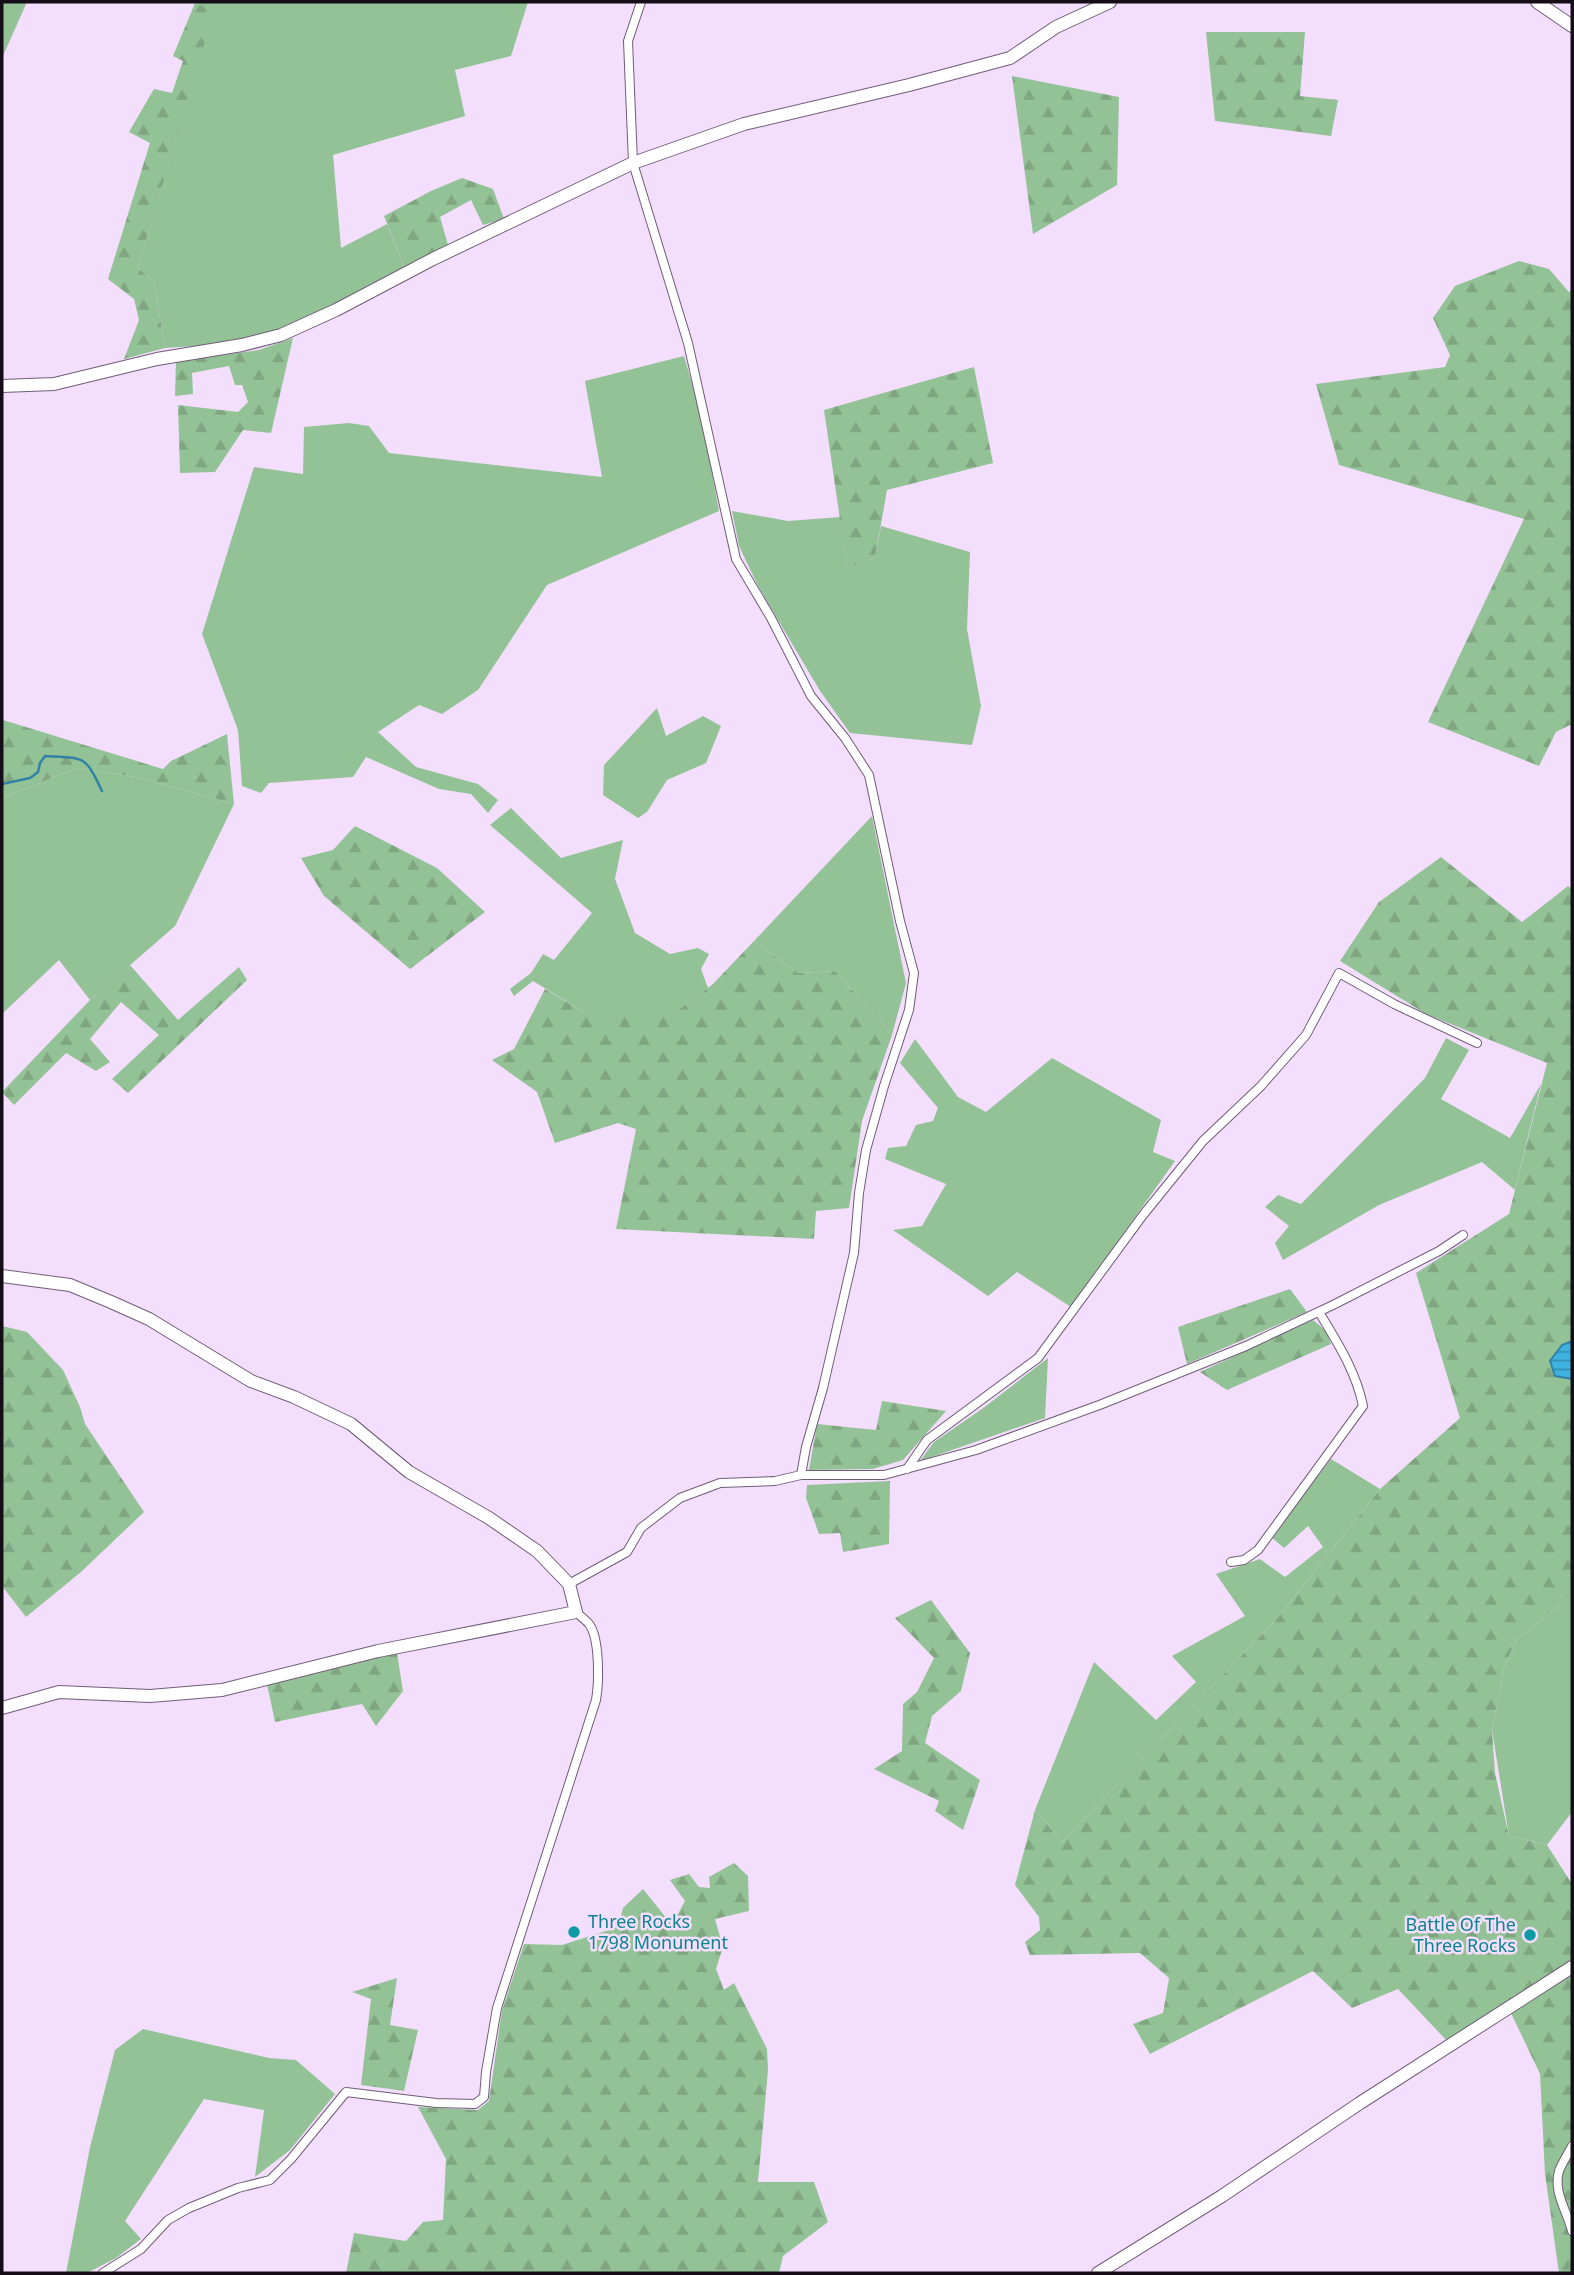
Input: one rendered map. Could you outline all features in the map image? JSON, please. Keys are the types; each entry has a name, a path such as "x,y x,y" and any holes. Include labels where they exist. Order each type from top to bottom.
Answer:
{"street":[{"path":"641,2 628,41 633,163 688,343 736,559 771,618 811,696 845,738 869,775 914,974 909,1010 866,1150 854,1253 824,1388 806,1447 801,1475"},
{"path":"2,386 54,384 157,359 242,345 281,335 633,163 744,124 1010,58 1056,27 1110,2"},
{"path":"1537,2 1572,26"},
{"path":"907,1469 928,1440 1038,1358 1143,1215 1203,1140 1261,1086 1306,1035 1339,973 1394,1004 1477,1044"},
{"path":"569,1584 627,1552 641,1528 680,1498 720,1482 775,1481 801,1475 884,1475 976,1450 1102,1404 1245,1346 1319,1312 1439,1251 1464,1235"},
{"path":"2,1276 70,1285 101,1298 149,1319 251,1381 294,1397 351,1424 410,1472 477,1511 537,1551 569,1584 576,1612 589,1624 593,1632 599,1680 596,1700 497,2008 484,2097 475,2104 436,2103 346,2092 291,2159 270,2180 238,2188 189,2207 168,2220 141,2249 103,2273"},
{"path":"1231,1562 1244,1560 1258,1549 1363,1406 1359,1386 1319,1312"},
{"path":"2,1708 59,1692 150,1696 222,1690 378,1651 576,1612"},
{"path":"1098,2273 1222,2196 1572,1969"},
{"path":"1572,2146 1560,2169 1558,2181 1558,2189 1572,2231"}],"green space":[{"path":"2,2 27,2 2,58"},
{"path":"193,2 528,2 511,56 455,70 465,116 333,155 341,248 387,224 405,269 333,306 264,335 209,345 165,348 154,281 138,268 213,12"},
{"path":"195,3 214,11 138,268 154,281 165,348 124,359 139,320 134,299 108,279 150,143 129,132 154,89 172,93 183,61 173,56"},
{"path":"1206,32 1305,32 1300,96 1338,100 1331,136 1215,121"},
{"path":"1012,76 1119,97 1117,185 1033,234"},
{"path":"462,178 493,189 504,219 483,225 471,200 440,217 448,245 405,269 384,216"},
{"path":"1519,261 1549,269 1569,292 1572,289 1572,724 1556,732 1539,766 1428,722 1524,519 1339,465 1316,384 1445,367 1450,355 1433,318 1455,286"},
{"path":"293,338 271,433 243,430 215,472 180,473 178,405 238,412 248,402 242,385 235,385 229,366 192,373 193,394 175,396 176,361 259,350"},
{"path":"684,356 702,418 719,511 547,585 478,690 442,714 419,705 378,732 416,767 478,784 498,800 488,813 471,794 439,789 366,757 353,777 269,783 261,793 242,786 238,730 202,634 254,467 303,474 304,427 349,423 369,426 389,453 602,477 585,381"},
{"path":"974,367 993,463 887,490 875,558 847,567 824,410"},
{"path":"732,511 788,521 840,517 847,566 875,558 881,526 970,552 967,629 981,706 972,745 850,733 820,691 758,586 739,546"},
{"path":"657,708 666,736 703,716 721,726 706,763 667,780 647,812 638,818 603,795 604,765"},
{"path":"3,720 163,769 171,761 227,734 234,804 136,777 77,768 2,798"},
{"path":"77,768 136,777 234,804 175,926 90,1000 59,960 2,1014 2,798"},
{"path":"511,808 561,858 623,840 615,879 635,933 670,954 698,948 709,954 701,969 708,988 673,1014 587,1014 533,981 514,996 510,989 531,973 543,954 554,960 592,913 490,825"},
{"path":"872,816 906,983 892,1035 835,971 798,973 754,941"},
{"path":"355,826 437,868 485,912 410,969 324,896 301,858 333,850"},
{"path":"1441,857 1522,922 1568,886 1572,889 1572,1592 1516,1640 1504,1668 1492,1730 1495,1773 1509,1836 1547,1845 1572,1884 1572,1960 1448,2042 1398,1989 1352,2008 1313,1971 1150,2054 1133,2024 1163,2013 1169,1978 1140,1953 1030,1955 1025,1942 1040,1930 1039,1917 1015,1885 1035,1810 1062,1842 1275,1621 1380,1489 1460,1418 1416,1273 1509,1214 1547,1063 1426,1014 1340,961 1379,902"},
{"path":"754,941 798,973 835,971 892,1035 862,1121 849,1208 816,1211 814,1239 616,1229 636,1129 618,1123 555,1143 537,1092 492,1060 514,1049 545,989 587,1014 673,1014 713,984"},
{"path":"130,965 178,1020 239,967 247,980 128,1093 112,1079 159,1035 121,1002 90,1039 110,1062 96,1071 66,1053 14,1105 2,1092 90,1000"},
{"path":"1446,1038 1469,1050 1441,1099 1510,1138 1541,1084 1515,1190 1482,1162 1379,1205 1283,1260 1275,1243 1289,1226 1265,1207 1278,1195 1301,1204 1425,1078"},
{"path":"915,1039 958,1097 986,1112 1052,1058 1161,1120 1153,1152 1175,1161 1071,1307 1017,1272 988,1296 893,1230 922,1226 946,1184 885,1159 888,1148 906,1146 916,1125 933,1121 938,1108 900,1063"},
{"path":"1290,1289 1307,1312 1187,1364 1178,1327"},
{"path":"1313,1320 1326,1331 1331,1344 1227,1390 1200,1372"},
{"path":"2,1326 27,1332 63,1370 85,1424 144,1512 81,1572 26,1617 2,1586"},
{"path":"1048,1358 1045,1418 920,1461 934,1442"},
{"path":"882,1401 946,1411 903,1460 873,1469 809,1470 817,1424 876,1430"},
{"path":"1331,1459 1380,1489 1275,1621 1062,1842 1035,1810 1094,1662 1156,1720 1196,1682 1172,1656 1245,1616 1216,1574 1260,1559 1285,1577 1323,1547 1308,1526 1284,1548 1271,1537"},
{"path":"890,1481 889,1544 843,1552 840,1533 819,1534 806,1498 807,1485"},
{"path":"1572,1592 1572,1812 1547,1845 1509,1836 1492,1730 1504,1668 1516,1640"},
{"path":"931,1600 970,1653 961,1691 932,1716 925,1743 980,1780 963,1830 935,1811 939,1801 874,1769 902,1751 903,1704 917,1692 934,1658 895,1618"},
{"path":"397,1653 403,1691 376,1726 362,1704 275,1722 267,1684"},
{"path":"734,1863 748,1876 749,1911 715,1919 723,1947 716,1969 724,1990 734,1983 767,2049 768,2070 758,2182 814,2182 828,2222 783,2256 779,2273 346,2273 354,2233 406,2241 423,2222 443,2220 446,2159 418,2107 478,2110 489,2101 502,2010 524,1944 562,1945 618,1927 623,1908 643,1889 672,1925 685,1901 670,1880 689,1874 699,1887 710,1888 709,1877"},
{"path":"1572,1975 1572,2273 1559,2273 1545,2174 1540,2074 1511,2013"},
{"path":"397,1978 390,2025 418,2030 404,2091 361,2085 371,1999 352,1992"},
{"path":"143,2029 269,2058 296,2060 335,2094 290,2150 255,2177 264,2110 204,2099 125,2221 141,2239 116,2258 87,2273 66,2273 90,2147 115,2050"}],"water":[{"path":"1572,1341 1572,1379 1555,1376 1550,1361 1562,1345"}],"waterway":[{"path":"2,784 30,778 38,772 45,756 68,757 76,758 87,765 102,791"}],"place":[{"name":"Three Rocks 1798 Monument","path":"574,1932"},
{"name":"Battle Of The Three Rocks","path":"1530,1935"}]}
